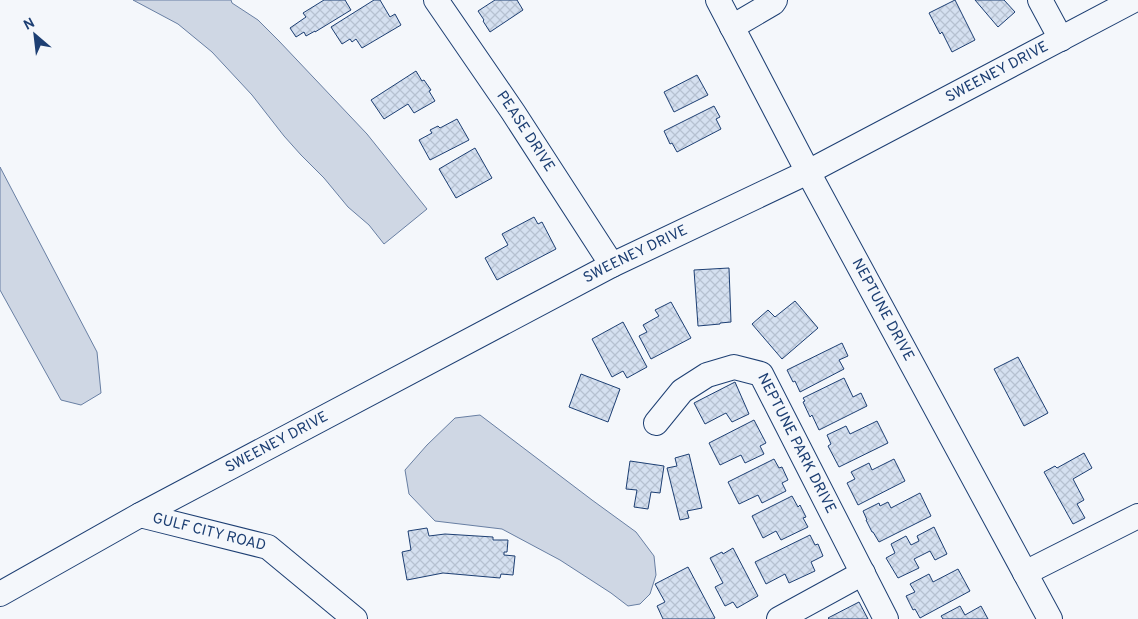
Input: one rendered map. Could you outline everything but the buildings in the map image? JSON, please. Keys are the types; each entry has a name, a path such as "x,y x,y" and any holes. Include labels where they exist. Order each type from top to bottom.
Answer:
{"street":[{"name":"PEASE DRIVE","path":"436,0 513,112 612,265"},
{"name":"NEPTUNE DRIVE","path":"718,0 808,172 1050,619"},
{"path":"732,27 775,0"},
{"path":"1040,0 1061,38"},
{"name":"SWEENEY DRIVE","path":"140,515 612,265 808,172 1134,0"},
{"name":"NEPTUNE PARK DRIVE","path":"656,423 682,391 707,374 734,367 761,374 886,619"},
{"name":"GULF CITY ROAD","path":"0,594 140,515 268,547 355,619"},
{"path":"1025,572 1138,516"},
{"path":"779,619 863,574"}],"shaded area":[{"path":"133,0 231,0 232,3 258,20 367,134 427,209 384,244 369,225 348,207 324,178 301,155 252,95 212,52 178,24"},
{"path":"0,167 97,352 101,393 81,405 61,400 0,290"},
{"path":"480,415 636,532 654,556 656,575 650,594 640,604 628,606 560,560 502,529 435,521 409,494 405,470 427,445 455,418"}]}
